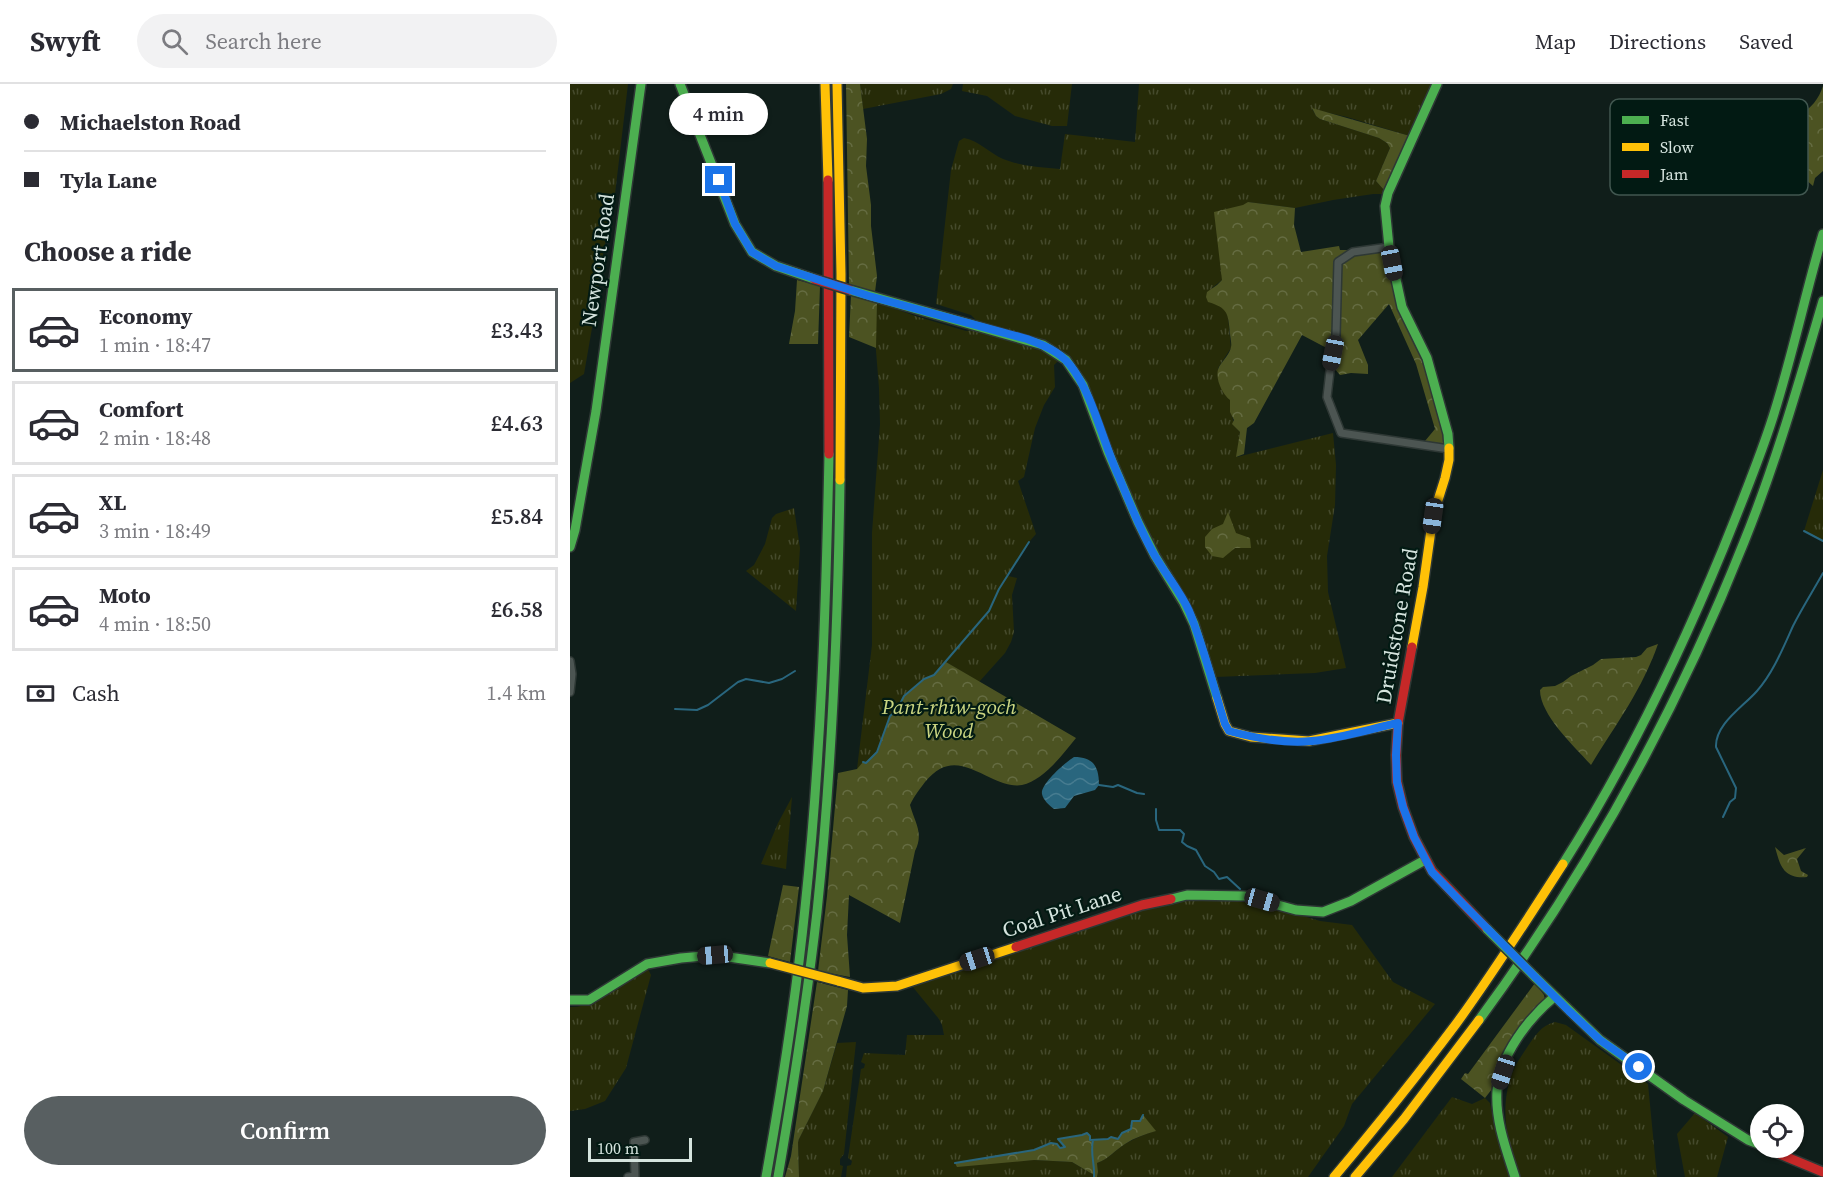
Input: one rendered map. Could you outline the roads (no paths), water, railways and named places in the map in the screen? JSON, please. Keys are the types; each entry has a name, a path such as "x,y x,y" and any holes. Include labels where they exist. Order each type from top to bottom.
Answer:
{"main road":[{"name":"Newport Road","path":"570,548 596,411 641,84"},
{"path":"680,84 735,224 752,252 776,266 814,279 1043,345 1069,363 1091,405 1110,458 1148,543 1188,608 1229,731 1260,738 1309,741 1398,723"},
{"path":"765,1177 789,1043 801,957 812,854 820,741 830,402 825,84"},
{"path":"778,1177 815,936 827,814 834,703 841,392 837,84"},
{"name":"Druidstone Road","path":"1437,84 1388,193 1386,206 1389,247 1402,307 1427,358 1448,434 1449,449 1445,478 1433,516 1423,587 1398,723 1397,782 1403,807 1425,860 1438,878 1554,997 1600,1040 1684,1100 1750,1141"},
{"path":"1334,1177 1432,1057 1489,980 1571,854 1647,717 1704,595 1743,502 1777,404 1823,234"},
{"path":"1355,1177 1441,1072 1500,992 1574,879 1630,783 1682,682 1735,564 1761,499 1823,301"},
{"name":"Coal Pit Lane","path":"570,1000 589,1000 646,964 715,955 770,963 863,988 897,986 1142,905 1187,895 1245,896 1296,910 1323,912 1351,901 1425,860"},
{"path":"1515,1177 1499,1119 1497,1089 1508,1055 1530,1020 1554,997"},
{"path":"1790,1158 1823,1172"}],"street":[{"path":"1389,247 1353,252 1338,262 1336,335 1328,397 1341,433 1449,449"},
{"path":"570,661 572,674 570,692"},
{"path":"628,1177 635,1176 634,1142 645,1140"}],"water":[{"path":"1074,757 1081,757 1094,764 1098,773 1099,785 1095,790 1074,796 1065,808 1054,809 1044,798 1042,790 1054,774"}],"waterway":[{"path":"1804,531 1823,541"},
{"path":"863,762 866,763 877,752 890,716 897,710 904,696 924,679 934,675 989,611 999,589 1029,542"},
{"path":"1723,817 1730,802 1735,798 1736,788 1716,747 1720,731 1768,676 1796,619 1823,573"},
{"path":"675,709 697,710 708,705 738,682 746,679 769,683 782,679 795,671"},
{"path":"1099,785 1113,787 1118,785 1144,794"},
{"path":"1156,809 1159,830 1180,830 1184,834 1182,842 1196,850 1205,866 1219,879 1227,877 1240,889"},
{"path":"955,1163 1034,1150 1051,1143 1057,1144 1060,1148 1065,1147 1058,1139 1087,1133 1090,1140 1111,1137 1118,1139 1122,1133 1131,1129 1132,1121 1140,1121 1143,1115"},
{"path":"1093,1140 1094,1177"}],"park label":[{"name":"Pant-rhiw-goch Wood","path":"949,719"}]}
